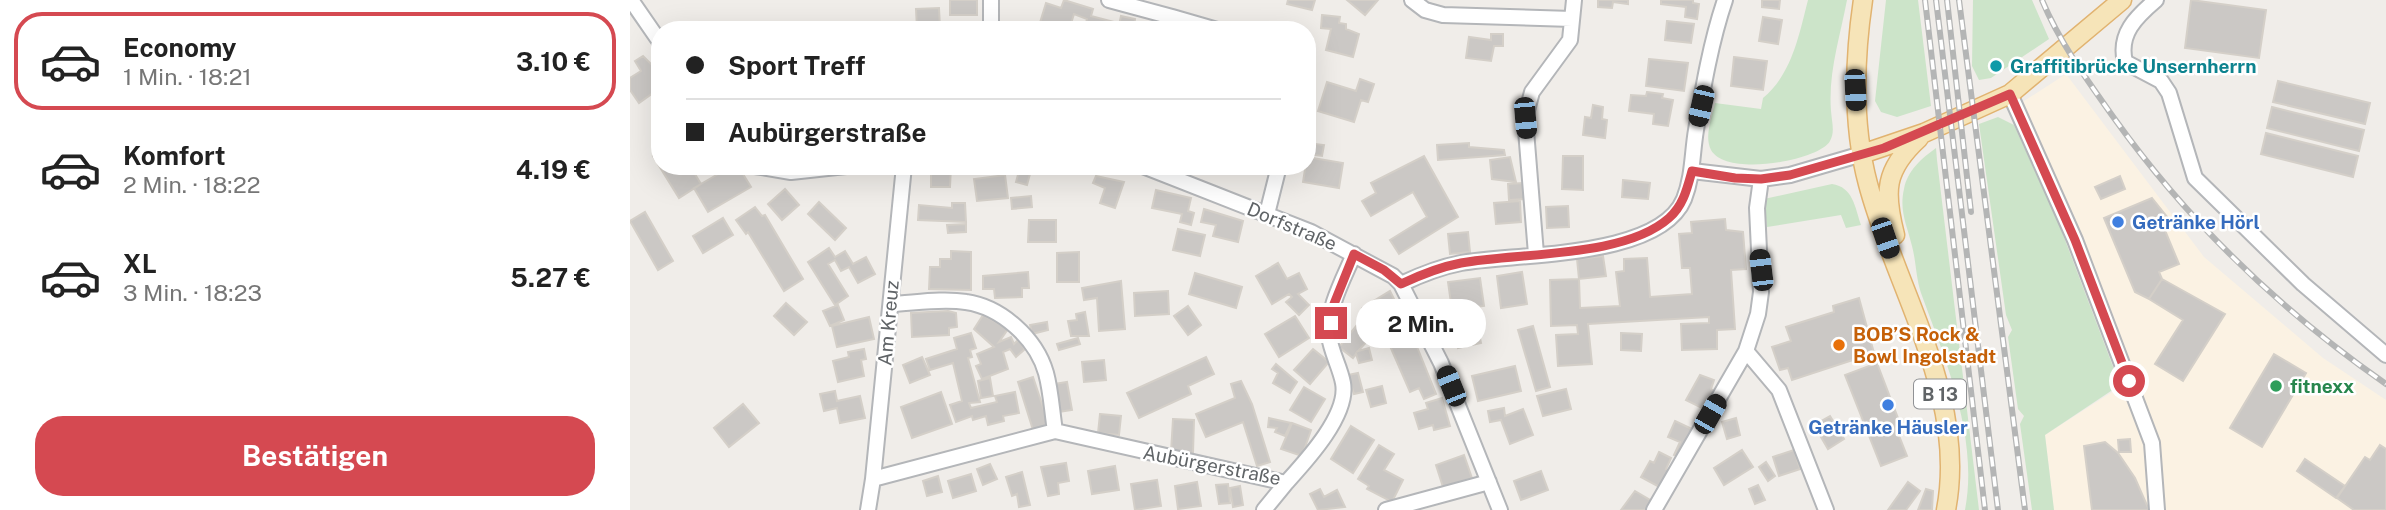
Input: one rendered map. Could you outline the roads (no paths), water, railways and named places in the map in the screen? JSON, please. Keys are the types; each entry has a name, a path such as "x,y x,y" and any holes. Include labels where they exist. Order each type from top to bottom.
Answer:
{"main road":[{"name":"B 13","path":"1863,0 1855,90 1862,153 1877,217 1931,363 1946,419 1952,451 1946,510"},
{"path":"1862,153 1924,133 2010,94 2122,0"},
{"path":"1900,284 1899,248 1889,214 1888,186 1900,158 1924,133"}],"street":[{"path":"631,0 651,29"},
{"path":"990,21 991,0"},
{"path":"1109,0 1165,21"},
{"path":"1412,0 1425,10 1443,16 1572,19"},
{"path":"1536,254 1526,107 1532,92 1570,40 1574,0"},
{"path":"1401,284 1463,263 1617,244 1650,231 1670,218 1683,201 1692,171 1695,132 1725,0"},
{"path":"2156,0 2128,30 2122,42 2124,62 2161,81 2169,93 2195,178 2303,284 2386,355"},
{"path":"2010,94 2075,240 2152,443 2157,510"},
{"path":"1692,171 1761,179 1862,153"},
{"name":"Am Kreuz","path":"873,479 903,175"},
{"name":"Dorfstraße","path":"1166,175 1267,214 1354,254 1384,270 1401,284 1441,363 1500,510"},
{"path":"1267,214 1277,175"},
{"path":"1654,510 1746,351 1758,314 1761,292 1757,208 1761,179"},
{"name":"Aubürgerstraße","path":"873,479 1055,431 1286,483 1326,433 1343,398 1344,385 1329,337 1332,309 1354,254"},
{"path":"891,304 964,301 989,308 1014,324 1041,359 1047,374 1055,431"},
{"path":"1746,351 1779,390 1826,510"},
{"path":"868,510 873,479"},
{"path":"1386,510 1489,482"},
{"path":"1264,510 1286,483"}],"railway":[{"path":"1925,0 1985,510"},
{"path":"1936,0 1998,510"},
{"path":"1947,0 1971,212"},
{"path":"1959,0 2025,510"},
{"path":"2042,0 2066,46 2114,118 2143,157 2205,229 2238,263 2309,326 2386,384"}],"place":[{"name":"Graffitibrücke Unsernherrn","path":"1996,66"},
{"name":"Getränke Hörl","path":"2118,222"},
{"name":"BOB’S Rock & Bowl Ingolstadt","path":"1839,345"},
{"name":"fitnexx","path":"2276,386"},
{"name":"Getränke Häusler","path":"1888,405"}]}
